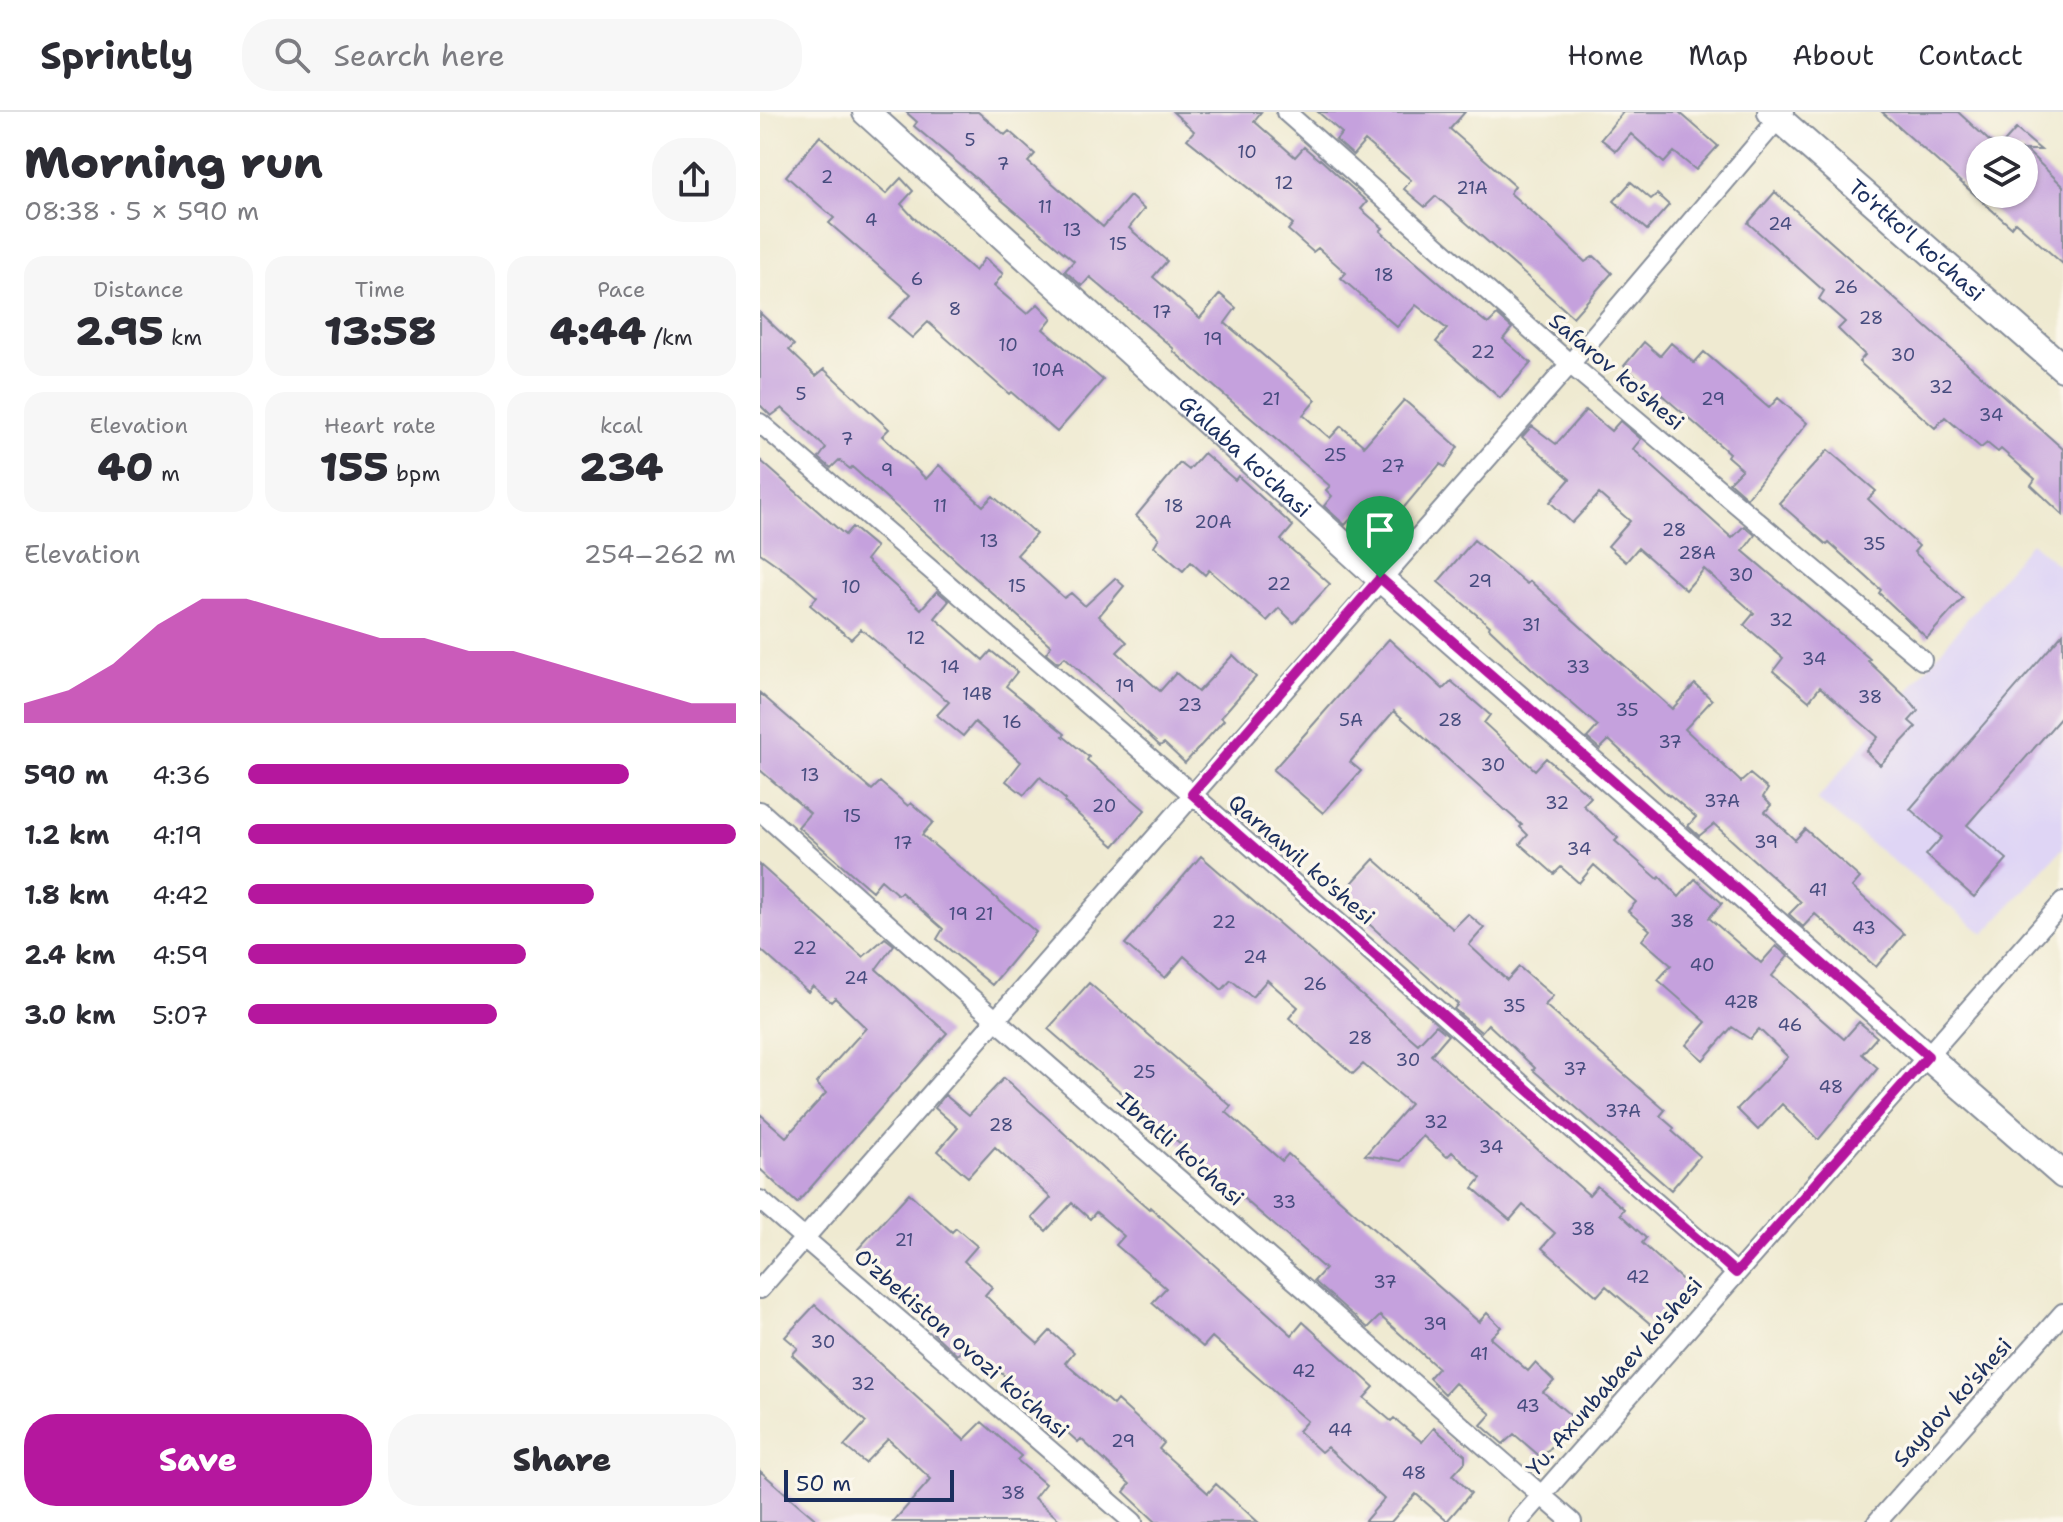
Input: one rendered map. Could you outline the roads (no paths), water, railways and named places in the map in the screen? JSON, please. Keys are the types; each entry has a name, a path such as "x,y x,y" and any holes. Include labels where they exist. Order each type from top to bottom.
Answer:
{"street":[{"name":"G'alaba ko'chasi","path":"866,112 1380,578 2063,1175"},
{"name":"Safarov ko'shesi","path":"1286,112 1570,364 1922,660"},
{"path":"760,1289 1570,364 1778,114"},
{"name":"To'rtko'l ko'chasi","path":"1778,114 2063,368"},
{"name":"Qarnawil ko'shesi","path":"760,423 1192,794 1736,1273"},
{"name":"Ibratli ko'chasi","path":"760,811 1572,1522"},
{"name":"Yu. Axunbabaev ko'shesi","path":"1518,1522 2063,902"},
{"name":"O'zbekiston ovozi ko'chasi","path":"760,1200 1133,1522"},
{"name":"Saydov ko'shesi","path":"1877,1522 2063,1313"}]}
